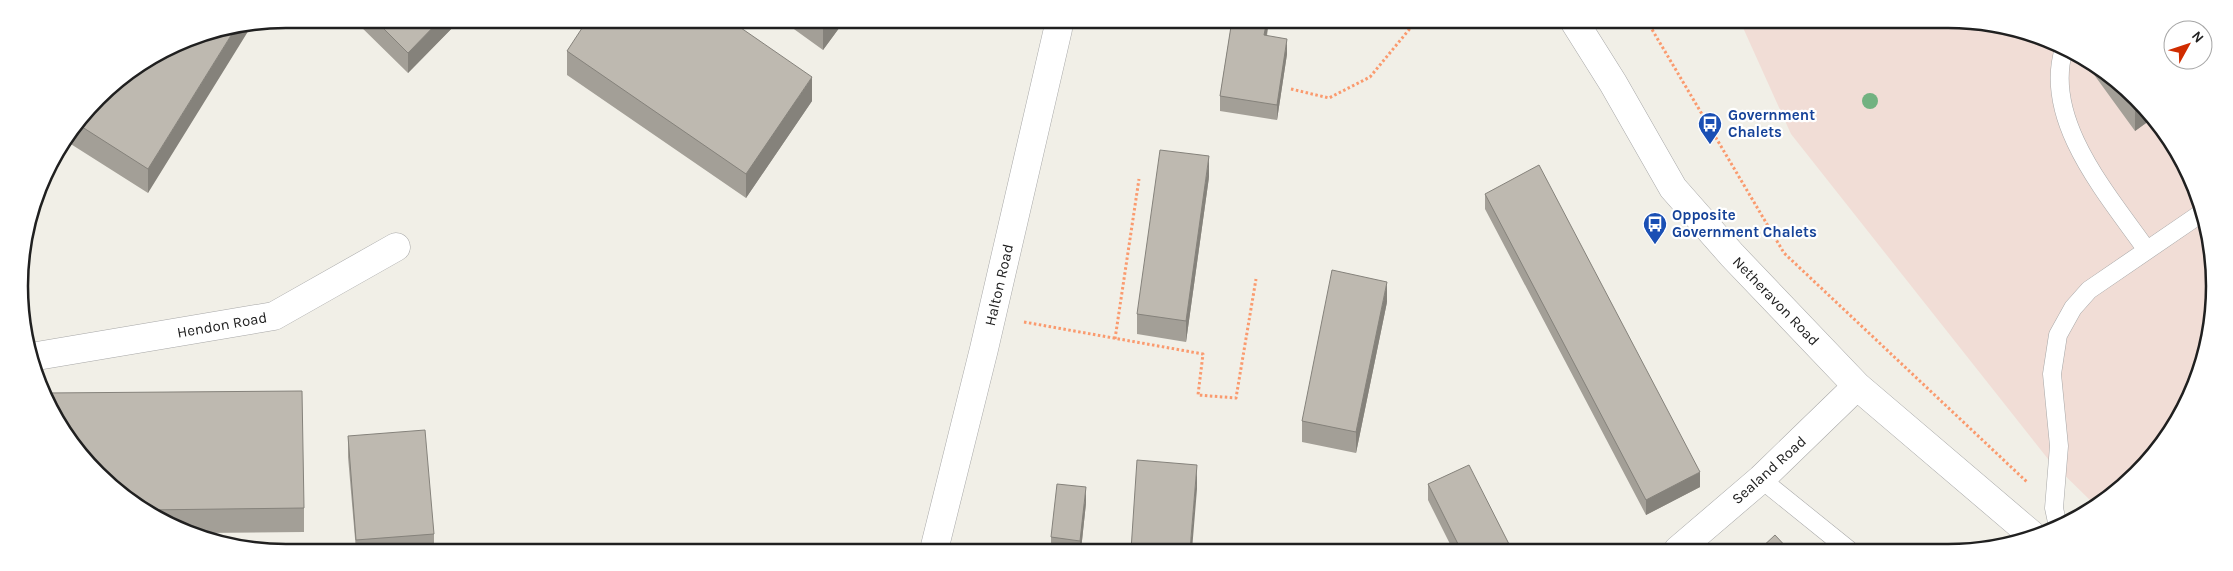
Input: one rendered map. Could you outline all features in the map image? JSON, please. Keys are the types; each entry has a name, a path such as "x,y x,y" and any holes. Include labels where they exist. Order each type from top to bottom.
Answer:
{"street":[{"name":"Halton Road","path":"935,544 992,315 1058,28"},
{"name":"Netheravon Road","path":"1579,28 1673,188 1732,255 1857,386 2027,531"},
{"name":"Hendon Road","path":"37,356 274,316 396,247"},
{"name":"Sealand Road","path":"1685,544 1761,479 1857,386"}],"lane":[{"path":"2062,54 2059,66 2063,107 2081,154 2146,249"},
{"path":"2056,519 2054,508 2059,446 2052,374 2058,335 2073,308 2089,290 2146,249 2196,216"},
{"path":"1761,479 1842,544"}],"path":[{"path":"1291,89 1329,98 1370,77 1411,28"},
{"path":"1650,28 1784,253 2054,508"},
{"path":"1115,339 1139,179"},
{"path":"992,315 1203,354 1198,395 1236,398 1256,279"}],"shaded area":[{"path":"1743,28 1964,28 1998,32 2030,41 2062,54 2105,81 2130,103 2162,142 2186,187 2201,235 2206,286 2201,336 2186,384 2162,429 2130,468 2090,500 2048,459 1791,134"}],"building":[{"path":"383,28 432,28 408,53"},
{"path":"582,28 741,28 812,77 746,174 567,51"},
{"path":"1231,28 1265,28 1264,35 1287,39 1277,105 1220,96"},
{"path":"233,33 148,169 82,127 115,92 156,62 187,47"},
{"path":"1160,150 1209,156 1186,321 1137,314"},
{"path":"1539,165 1700,472 1646,500 1485,194"},
{"path":"1332,270 1387,282 1356,432 1302,421"},
{"path":"302,391 304,508 158,510 128,490 92,456 71,429 51,393"},
{"path":"425,430 434,534 356,540 348,436"},
{"path":"1137,460 1197,465 1190,544 1131,544"},
{"path":"1469,465 1509,544 1458,544 1428,484"},
{"path":"1057,484 1086,487 1080,541 1051,537"},
{"path":"1775,535 1783,544 1765,544"}],"place":[{"name":"Government Chalets","path":"1710,145"},
{"name":"Opposite Government Chalets","path":"1655,245"}]}
